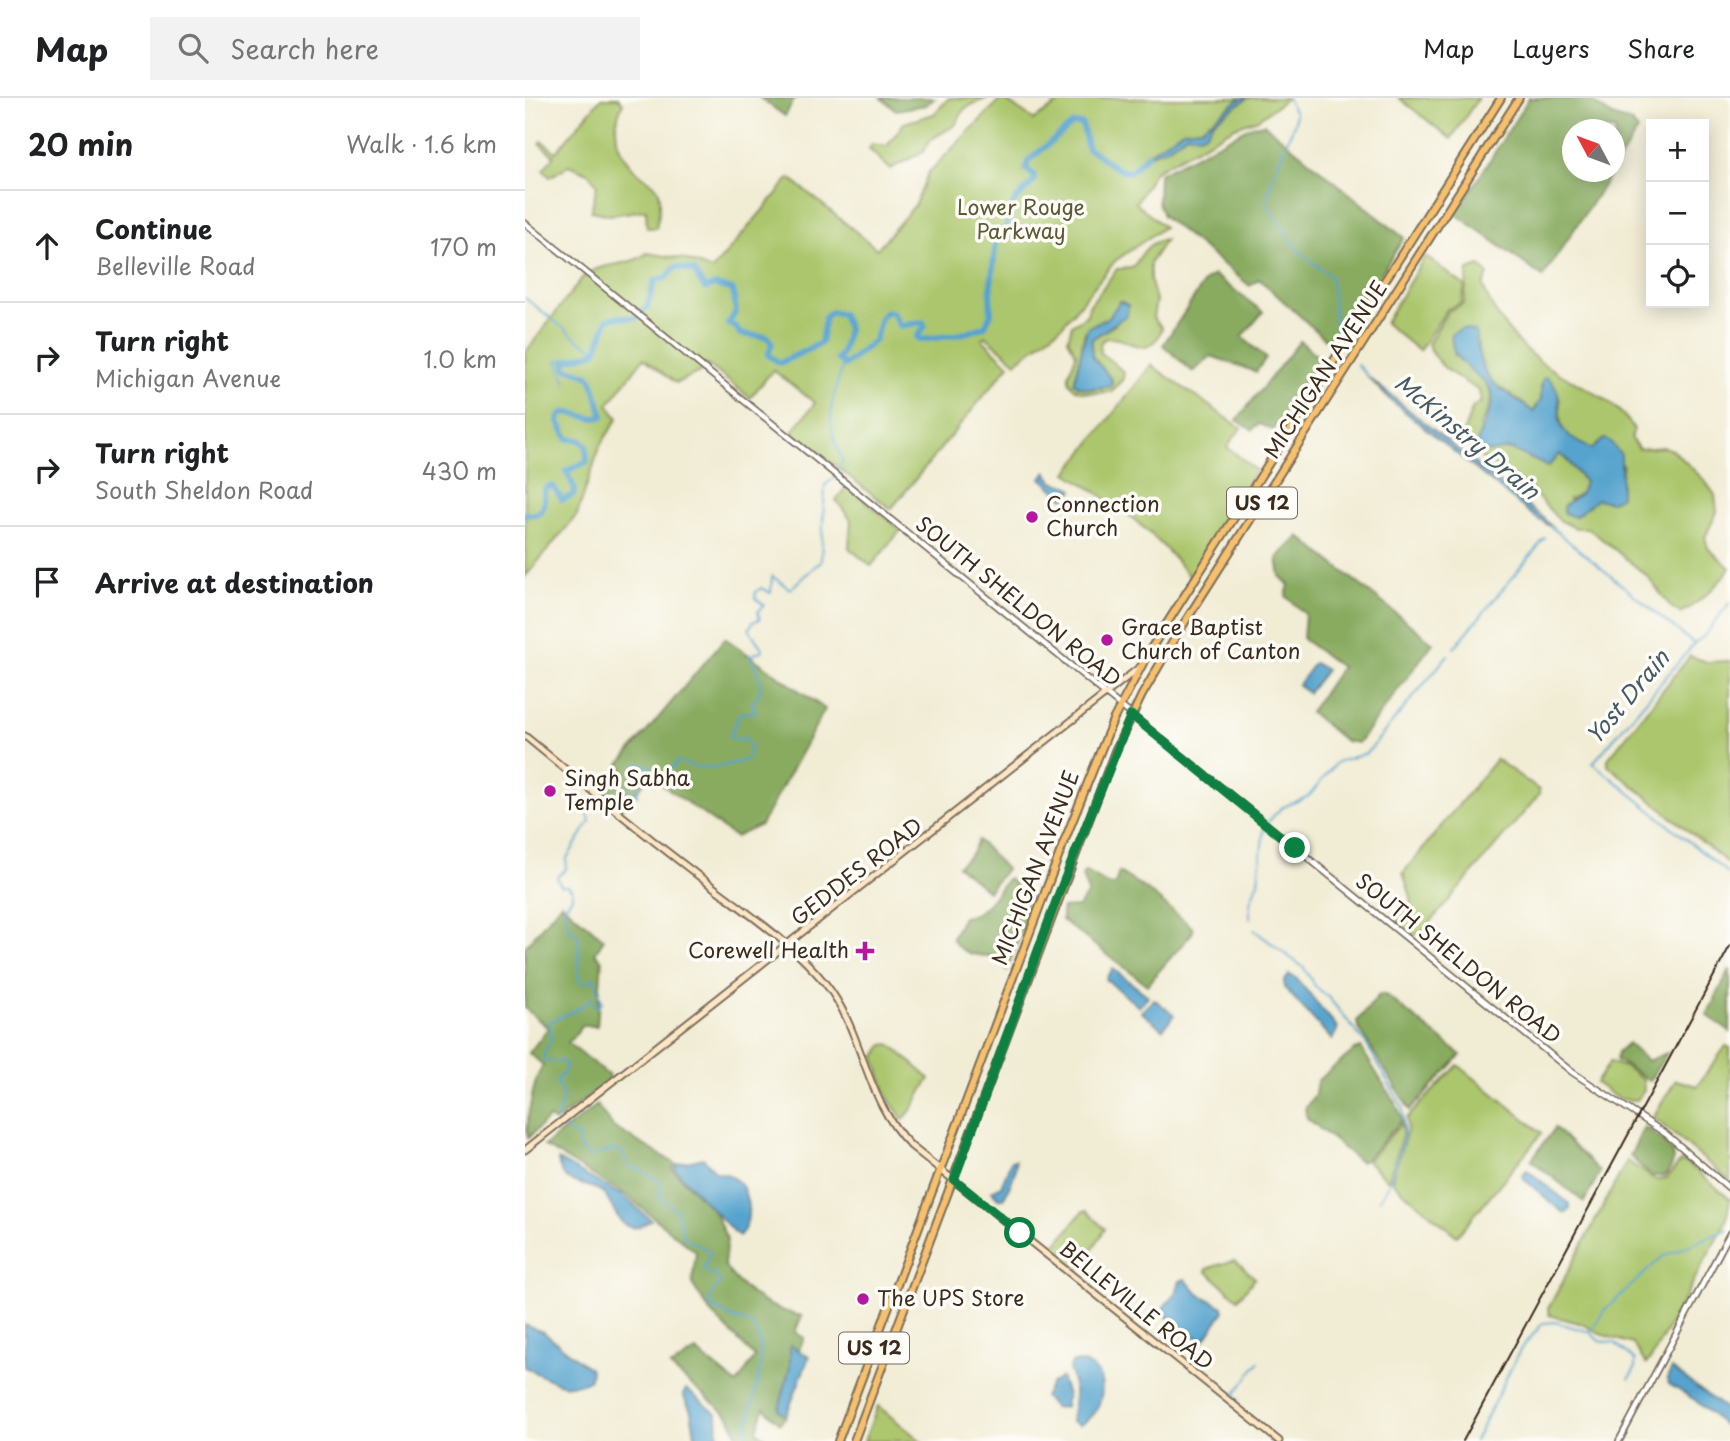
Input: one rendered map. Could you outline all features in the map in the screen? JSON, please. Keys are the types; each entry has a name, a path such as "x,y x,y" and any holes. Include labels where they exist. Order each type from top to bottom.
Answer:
{"main road":[{"name":"MICHIGAN AVENUE","path":"853,1441 1085,828 1131,715 1178,633 1519,98"},
{"name":"MICHIGAN AVENUE","path":"838,1441 1119,705 1182,600 1500,99"},
{"path":"1500,99 1503,111 1511,111"},
{"path":"1356,328 1363,334 1361,347"},
{"path":"1267,467 1268,477 1276,480"},
{"path":"1182,600 1185,609 1194,609"},
{"path":"1171,618 1177,621 1178,633"},
{"name":"GEDDES ROAD","path":"525,1150 787,947 1140,667"},
{"name":"BELLEVILLE ROAD","path":"525,736 813,970 837,1001 873,1091 893,1126 941,1171 1279,1441"},
{"path":"1088,781 1092,792 1099,792"},
{"path":"1074,817 1083,816 1085,828"},
{"path":"1006,999 1009,1009 1018,1008"},
{"path":"986,1053 993,1053 998,1062"},
{"path":"910,1255 913,1264 922,1264"},
{"path":"898,1287 907,1291 907,1302"}],"street":[{"name":"SOUTH SHELDON ROAD","path":"525,223 1588,1084 1666,1134 1730,1189"},
{"path":"1619,1441 1730,1233"}],"green space":[{"path":"601,98 618,98 623,103 617,124 618,143 633,168 658,190 660,204 656,228 647,228 646,210 610,215 591,211 597,185 588,173 569,165 550,177 543,170 554,156 540,144 542,141 556,152"},
{"path":"760,98 795,98 785,116"},
{"path":"881,98 935,98 926,105 896,110"},
{"path":"949,98 987,98 965,108 955,125 930,140 923,152 890,169 869,149 872,144 887,146 904,123 934,114"},
{"name":"Lower Rouge Parkway","path":"1002,98 1034,120 1066,98 1287,98 1258,119 1235,127 1155,171 1136,203 1164,227 1115,261 1062,326 1016,362 985,336 982,339 1009,365 891,509 792,432 815,403 773,370 750,398 708,365 702,371 676,383 644,358 608,405 618,418 600,446 577,515 525,577 525,353 583,277 598,269 640,258 647,253 684,259 712,270 790,178 877,249 915,205 928,173"},
{"path":"1399,98 1478,98 1451,139"},
{"path":"1529,98 1587,98 1612,116 1622,119 1562,119 1562,182 1605,182 1543,277 1456,214"},
{"path":"1625,120 1631,122 1638,130 1625,151"},
{"path":"1264,124 1404,238 1334,347 1259,279 1250,286 1163,216 1158,202 1159,174 1252,126"},
{"path":"1165,240 1150,263 1150,279 1156,300 1153,318 1162,328 1156,339 1144,347 1113,338 1104,339 1100,344 1101,353 1124,372 1123,379 1111,392 1092,393 1078,390 1069,382 1076,354 1068,339 1072,325 1087,315 1089,306 1117,269 1132,268 1145,250 1158,241","holes":["1109,317 1115,325 1092,339 1092,356 1112,380 1111,386 1092,389 1077,386 1085,332"]},
{"path":"1425,256 1465,286 1461,303 1447,309 1419,351 1385,323"},
{"path":"1480,266 1488,274 1483,286 1487,296 1507,329 1524,348 1554,371 1615,407 1634,429 1631,438 1639,449 1663,447 1673,450 1704,480 1715,495 1717,512 1705,537 1708,548 1730,568 1714,587 1681,613 1671,607 1647,576 1597,535 1587,528 1576,528 1559,520 1533,492 1472,452 1461,438 1473,407 1481,402 1479,391 1443,366 1428,344 1448,311 1464,303 1468,270","holes":["1476,332 1487,376 1533,412 1541,400 1541,386 1560,401 1562,427 1569,437 1592,449 1604,439 1623,465 1619,488 1597,499 1568,500 1581,493 1585,481 1559,454 1548,466 1511,449 1489,452 1480,425 1490,401 1488,385 1454,355"]},
{"path":"1214,275 1263,312 1242,337 1266,358 1256,372 1211,356 1193,372 1163,345 1205,281"},
{"path":"1300,341 1318,357 1318,361 1273,430 1259,424 1252,430 1237,420"},
{"path":"1151,365 1241,428 1227,447 1256,470 1190,578 1163,545 1134,519 1067,473"},
{"path":"847,486 901,530 871,566 849,548 851,520 836,500"},
{"path":"1299,536 1433,643 1358,743 1345,741 1310,712 1341,667 1303,639 1305,614 1286,596 1289,585 1280,576 1277,558"},
{"path":"725,638 825,709 761,825 735,837 650,776 622,809 602,794 623,769 619,765"},
{"path":"1690,656 1707,662 1730,661 1730,865 1608,765 1608,759"},
{"path":"1496,759 1539,790 1539,795 1422,932 1412,936 1398,924 1397,918 1412,900 1403,873"},
{"path":"978,840 1006,869 988,891 958,866 972,853"},
{"path":"1085,871 1109,885 1115,885 1119,872 1146,889 1192,927 1193,932 1147,985 1062,920 1062,908 1078,907 1088,893 1082,876"},
{"path":"1008,878 1033,901 1007,970 1000,957 966,952 952,938 963,917 984,908"},
{"path":"561,903 604,939 595,953 602,960 597,1026 582,1026 568,1043 608,1075 610,1081 555,1122 549,1118 528,1138 531,1101 543,1065 529,1053 548,1028 525,1008 525,947"},
{"path":"1730,969 1730,1032 1707,1015"},
{"path":"1380,994 1387,996 1461,1055 1410,1110 1358,1027 1357,1021"},
{"path":"1628,1043 1647,1061 1667,1053 1649,1081 1616,1059 1618,1052"},
{"path":"890,1044 930,1079 903,1120 888,1098 875,1058 883,1045"},
{"path":"1726,1046 1730,1048 1730,1181 1653,1117 1676,1080 1697,1086"},
{"path":"1361,1048 1398,1108 1402,1120 1365,1160 1360,1162 1307,1118 1305,1109 1315,1094 1317,1081"},
{"path":"1610,1062 1625,1067 1643,1080 1644,1091 1636,1100 1618,1099 1596,1083"},
{"path":"1458,1065 1542,1133 1457,1236 1399,1188 1393,1182 1393,1176 1407,1131 1407,1118"},
{"path":"597,1105 613,1127 676,1164 672,1169 714,1211 727,1239 724,1265 731,1275 748,1291 768,1304 802,1316 795,1332 804,1338 799,1350 790,1346 790,1367 779,1409 786,1416 780,1423 764,1408 757,1431 769,1441 740,1441 729,1416 670,1367 696,1351 737,1384 755,1357 711,1313 692,1284 696,1252 626,1195 544,1146"},
{"path":"1402,1123 1402,1136 1388,1181 1367,1161"},
{"path":"1644,1127 1664,1142 1672,1154 1671,1168 1665,1176 1651,1176 1630,1156"},
{"path":"1555,1128 1600,1172 1584,1202 1531,1160"},
{"path":"1627,1161 1656,1180 1667,1178 1680,1162 1687,1163 1730,1199 1726,1222 1646,1364 1633,1344 1600,1334 1583,1324 1549,1315 1548,1309"},
{"path":"1083,1211 1087,1211 1105,1229 1080,1270 1053,1248"},
{"path":"1235,1260 1255,1278 1238,1299 1206,1271"},
{"path":"878,1406 921,1441 864,1441"}],"water":[{"path":"1241,98 1248,98 1213,122 1207,132 1200,136 1187,134 1167,148 1143,157 1183,130 1201,128"},
{"path":"1120,301 1128,305 1127,315 1092,339 1092,356 1112,380 1111,386 1078,386 1074,383 1087,328 1109,317"},
{"path":"1462,328 1476,332 1482,364 1492,382 1533,412 1541,400 1542,380 1547,377 1559,397 1560,423 1565,431 1592,449 1604,439 1610,441 1621,455 1621,496 1611,502 1597,499 1575,517 1564,513 1563,507 1581,493 1585,481 1564,457 1559,454 1548,467 1511,449 1489,452 1477,448 1493,397 1485,383 1455,352 1452,334"},
{"path":"1368,377 1553,528 1536,518 1388,398"},
{"path":"1046,472 1053,482 1071,487 1073,490 1068,498 1063,498 1041,478"},
{"path":"1314,663 1326,670 1308,693 1298,685"},
{"path":"1113,969 1148,996 1139,1007 1106,979"},
{"path":"1289,975 1296,978 1338,1028 1332,1040 1285,988 1284,982"},
{"path":"1154,999 1174,1015 1163,1029 1141,1012"},
{"path":"703,1158 716,1172 729,1175 741,1184 746,1197 748,1218 739,1236 675,1169 678,1164"},
{"path":"558,1160 623,1196 651,1220 632,1228 625,1225 603,1193 564,1176"},
{"path":"1015,1160 1010,1185 1003,1199 998,1198 992,1191 1001,1186 1011,1161"},
{"path":"1527,1170 1570,1204 1570,1210 1566,1213 1561,1211 1525,1180 1522,1175"},
{"path":"1185,1279 1197,1293 1223,1307 1224,1311 1204,1340 1175,1326 1163,1308 1175,1294 1180,1281"},
{"path":"525,1325 543,1332 591,1370 590,1379 566,1385 549,1380 525,1367"},
{"path":"790,1345 809,1357 786,1416 779,1410 790,1367"},
{"path":"1073,1362 1086,1364 1095,1370 1102,1388 1096,1410 1089,1419 1079,1425 1071,1421 1074,1389 1069,1369"},
{"path":"1672,1369 1730,1412 1730,1431 1695,1400 1669,1384 1667,1378"},
{"path":"1061,1377 1067,1395 1065,1407 1054,1408 1044,1397 1051,1384"},
{"path":"686,1389 717,1414 718,1441 696,1441 691,1411 683,1395"}],"waterway":[{"name":"McKinstry Drain","path":"1287,98 1295,113 1295,122 1274,173 1266,203 1299,251 1331,277 1337,342"},
{"path":"525,514 540,512 544,505 544,490 549,486 554,487 562,500 573,495 575,489 566,471 587,462 586,445 580,440 568,439 558,420 562,413 593,418 603,416 592,380 587,375 566,368 565,361 596,352 607,320 614,317 635,318 647,307 655,280 666,278 676,267 694,271 705,289 715,285 733,290 736,312 728,324 736,327 740,334 768,337 772,344 768,355 780,363 821,343 825,317 831,312 842,314 848,329 842,353 837,359 845,365 875,340 881,317 887,311 893,313 900,326 923,322 925,326 917,337 921,340 961,334 985,326 991,314 990,293 996,241 1006,228 1014,202 1034,181 1034,175 1026,169 1028,161 1073,124 1082,124 1088,149 1116,168 1130,172 1148,154"},
{"path":"525,298 580,341 597,350"},
{"path":"566,382 557,361 567,359"},
{"path":"838,471 843,461 833,434 831,413 843,365"},
{"name":"McKinstry Drain","path":"1357,365 1368,377"},
{"path":"612,801 623,787 633,796 638,795 634,768 639,763 653,768 653,775 661,779 679,761 712,767 747,759 751,748 745,738 734,740 730,736 740,713 756,712 752,703 760,692 760,680 750,656 763,650 749,629 753,622 760,619 758,612 764,605 755,598 756,592 761,588 771,593 772,576 790,589 821,561 825,485 836,477"},
{"path":"1551,527 1694,644"},
{"name":"McKinstry Drain","path":"1454,648 1545,538"},
{"name":"Yost Drain","path":"1730,602 1704,636 1694,644 1593,763 1730,875"},
{"name":"McKinstry Drain","path":"1268,822 1281,808 1309,796 1337,762 1367,753 1448,655"},
{"path":"557,1121 563,1096 556,1081 564,1073 566,1064 562,1061 546,1062 543,1057 552,1037 549,1022 578,1009 590,999 597,1007 602,1002 594,978 584,984 579,981 579,935 569,930 564,908 572,897 572,890 568,886 561,886 557,877 566,869 567,858 590,821 586,806 593,802 607,807"},
{"name":"McKinstry Drain","path":"1250,919 1250,902 1258,881 1264,827"},
{"name":"McKinstry Drain","path":"1254,930 1304,968 1315,986 1329,998 1367,1045 1403,1108 1404,1136 1390,1182 1379,1200"},
{"path":"560,1125 578,1137 580,1149 591,1157 614,1149 622,1153 629,1167 641,1170 660,1182 661,1197 677,1211 684,1237 711,1252 703,1270 716,1276 720,1282 710,1297 710,1306 734,1319 750,1323 757,1334 760,1348 758,1380 745,1441"},
{"path":"1591,1331 1604,1311 1662,1257 1728,1229"},
{"path":"1475,1441 1520,1350 1543,1323 1555,1322 1590,1332 1598,1340 1615,1343 1635,1360 1635,1368 1629,1379"},
{"name":"McKinstry Drain","path":"1239,1401 1234,1395 1259,1362"}],"railway":[{"path":"1463,1441 1730,946"}],"place":[{"name":"Connection Church","path":"1032,517"},
{"name":"Grace Baptist Church of Canton","path":"1107,640"},
{"name":"Singh Sabha Temple","path":"550,791"},
{"name":"Corewell Health","path":"865,951"},
{"name":"The UPS Store","path":"863,1299"}],"route":[{"path":"1020,1233 954,1180 1059,893 1131,715 1295,848"}]}
